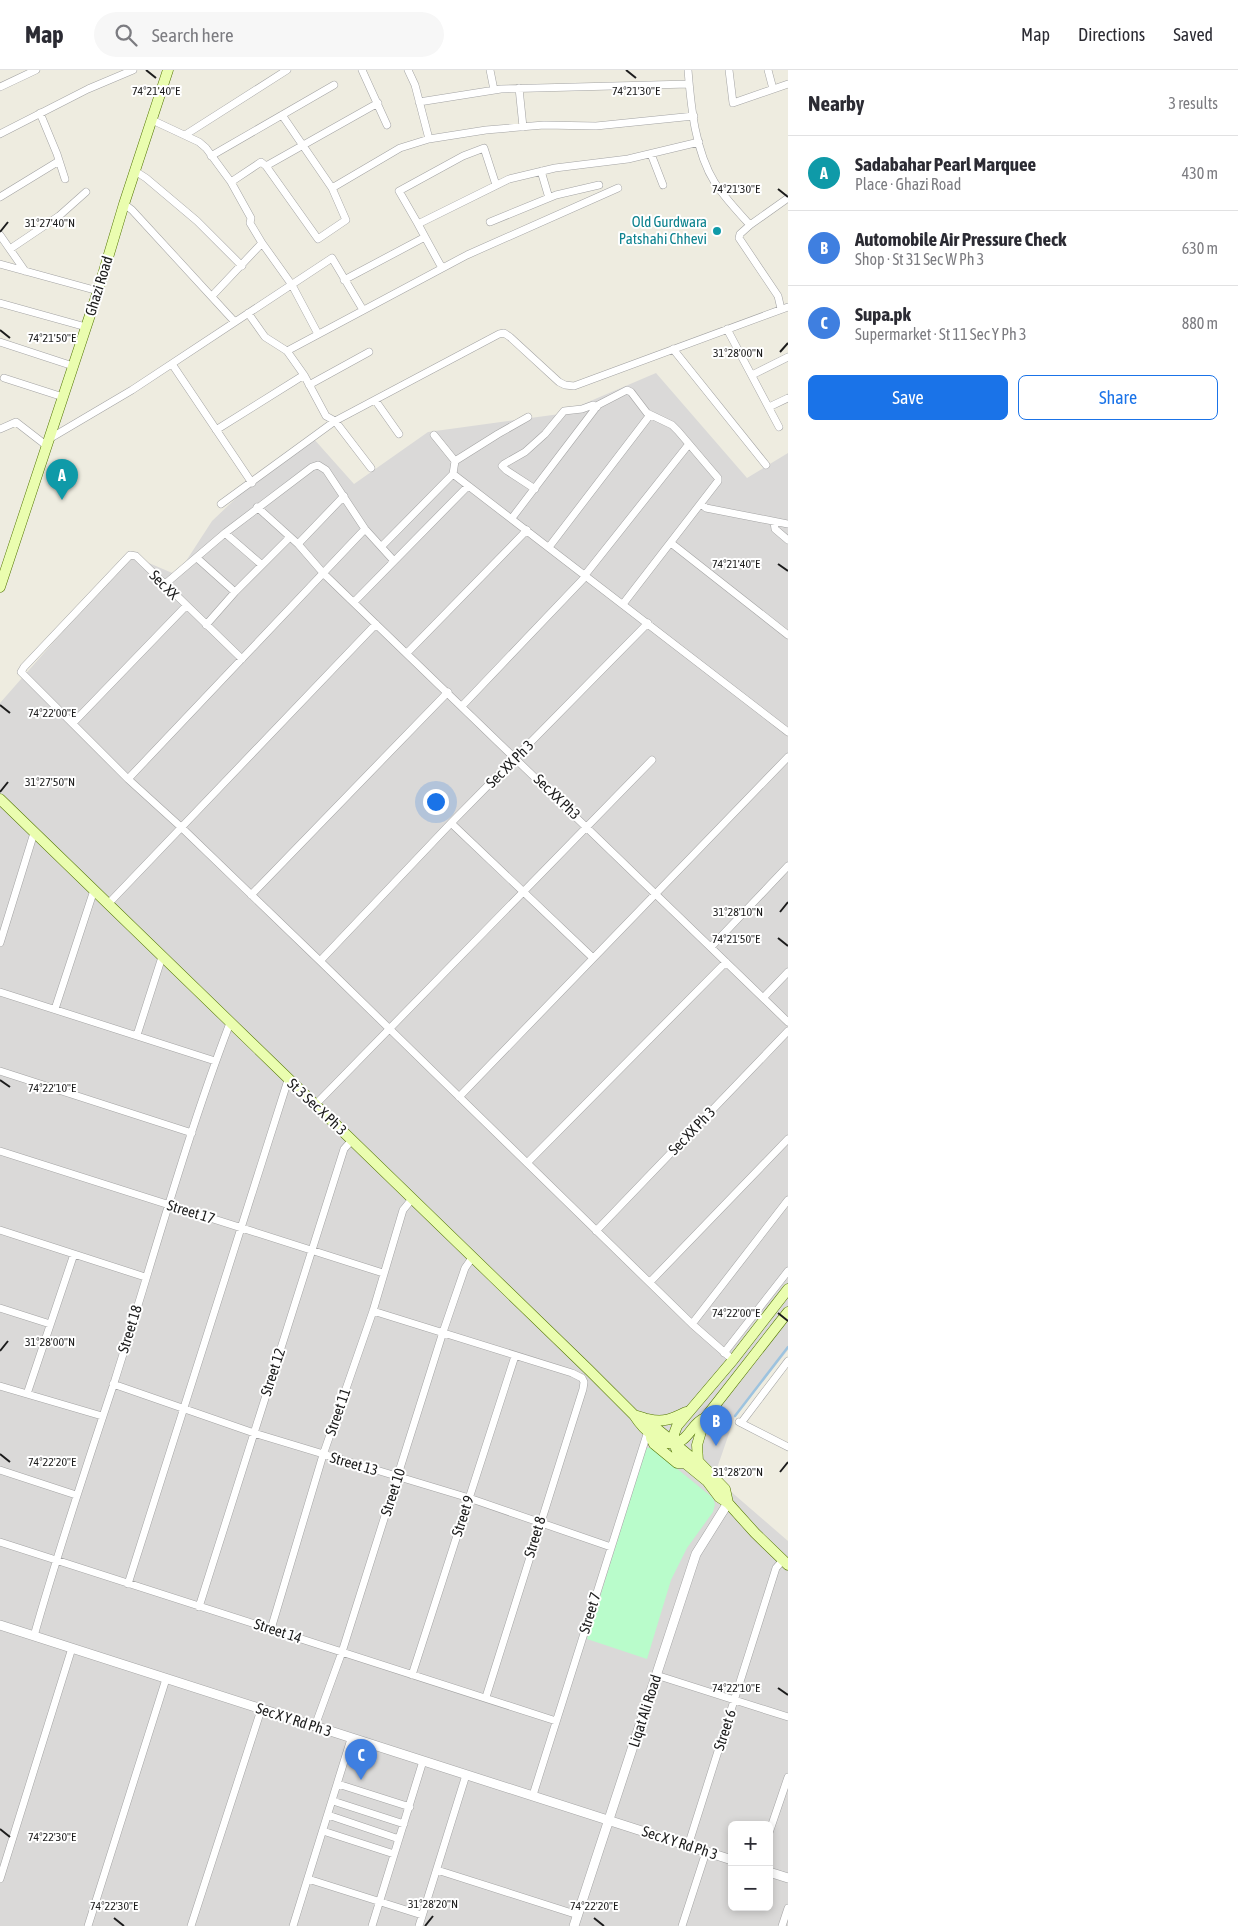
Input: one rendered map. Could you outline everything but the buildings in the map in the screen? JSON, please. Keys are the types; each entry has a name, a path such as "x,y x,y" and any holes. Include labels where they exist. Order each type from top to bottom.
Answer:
{"main road":[{"name":"Ghazi Road","path":"1,582 98,292 124,204 168,70"},
{"name":"St 3 Sec X Ph 3","path":"0,799 352,1140 472,1258 585,1374 674,1443"},
{"path":"786,1562 755,1533 728,1503 719,1497 710,1485 678,1456 674,1443 675,1430 788,1289"},
{"path":"698,1461 698,1438 705,1418 788,1312"},
{"path":"639,1417 657,1422 666,1421 692,1409"},
{"name":"St 3 Sec X Ph 3","path":"639,1417 639,1423 661,1441 674,1443"},
{"path":"674,1443 684,1439 699,1420 705,1418"},
{"path":"649,1432 652,1440 658,1447 677,1463 685,1463"},
{"path":"674,1443 698,1461 725,1489 728,1503"}],"street":[{"path":"17,70 20,78"},
{"path":"0,87 36,70"},
{"path":"0,134 88,88 133,70"},
{"path":"185,135 286,70"},
{"path":"362,70 387,124"},
{"path":"408,70 430,140"},
{"path":"490,70 494,90"},
{"path":"688,70 698,142 708,170 716,183 750,225"},
{"path":"728,70 733,103 788,84"},
{"path":"768,70 773,89"},
{"path":"419,102 494,90 520,88 689,84"},
{"path":"211,156 334,85"},
{"path":"520,88 523,127"},
{"path":"266,166 378,103"},
{"path":"40,113 60,161 65,179"},
{"path":"231,182 261,162 266,166 318,239 346,220 332,188 282,115"},
{"path":"332,188 400,148 430,140 486,130 544,125 596,126 694,116"},
{"path":"152,120 199,142 206,148 231,182 251,218 250,223 292,285 318,334"},
{"path":"418,224 509,179 541,171 628,159 698,142"},
{"path":"442,268 399,191 462,156 484,148 496,185"},
{"path":"651,154 663,185"},
{"path":"0,197 60,161"},
{"path":"135,171 197,221 242,266"},
{"path":"541,171 548,198"},
{"path":"490,222 548,198 599,185"},
{"path":"286,351 467,255 618,188"},
{"path":"10,249 59,216 86,192"},
{"path":"221,504 335,421 491,338 504,333 538,364 565,385 574,386 784,308 739,238 740,234 750,225 788,198"},
{"path":"124,204 132,210 234,322"},
{"path":"0,234 25,271"},
{"path":"344,280 425,237"},
{"path":"212,296 262,243"},
{"path":"1,426 16,422 48,443 332,258 363,310"},
{"path":"0,264 98,292"},
{"path":"0,302 86,327"},
{"path":"248,313 265,337 286,351 304,375 326,416 335,421 371,468"},
{"path":"727,329 779,427"},
{"path":"0,342 73,366"},
{"path":"673,349 766,465"},
{"path":"309,385 369,352"},
{"path":"752,375 788,357"},
{"path":"172,364 252,483"},
{"path":"216,430 304,375"},
{"path":"4,378 63,398"},
{"path":"512,518 596,407 602,401 627,390 631,392 650,415 672,426 718,478 716,485 623,604"},
{"path":"769,407 788,398"},
{"path":"375,400 399,434"},
{"path":"535,489 502,466 524,452 545,434 564,410 582,409 593,405 596,407"},
{"path":"549,547 650,415"},
{"path":"455,461 528,417"},
{"path":"382,546 453,474 455,461 434,435"},
{"path":"462,706 586,576 689,444"},
{"path":"164,585 257,507 318,464 326,470 365,529 394,561"},
{"path":"453,474 788,732"},
{"path":"354,602 468,486"},
{"path":"298,544 344,496"},
{"path":"701,504 706,508 788,524"},
{"name":"Sec XX Ph3","path":"257,507 298,544 324,574 517,758 788,1022"},
{"path":"774,522 775,529 788,540"},
{"path":"128,779 365,529"},
{"path":"407,653 527,530"},
{"path":"225,533 262,565"},
{"path":"206,625 235,592 290,537"},
{"path":"671,543 788,635"},
{"name":"Sec XX","path":"130,556 136,556 186,606 73,723 21,672 130,556"},
{"path":"197,558 235,592"},
{"path":"186,606 242,659"},
{"name":"Sec XX Ph 3","path":"320,961 451,823 648,623"},
{"path":"109,903 376,624"},
{"path":"251,895 448,692"},
{"path":"73,723 128,779 182,828 320,961 692,1324 733,1360"},
{"path":"459,1097 788,757"},
{"path":"315,1105 652,760"},
{"path":"451,823 593,958"},
{"path":"0,943 34,833"},
{"path":"710,947 788,866"},
{"path":"55,1009 94,890"},
{"path":"137,1035 162,957"},
{"path":"527,1163 726,962"},
{"path":"763,998 788,972"},
{"path":"0,992 215,1061"},
{"name":"Street 18","path":"34,1636 76,1495 215,1061 230,1023"},
{"name":"Sec XX Ph 3","path":"596,1231 788,1031"},
{"path":"0,1071 192,1133"},
{"path":"128,1584 288,1080"},
{"path":"650,1282 788,1139"},
{"name":"Street 12","path":"199,1607 344,1149 352,1140"},
{"name":"Street 17","path":"0,1151 383,1273"},
{"name":"Street 11","path":"271,1629 323,1455 372,1310 403,1210 412,1199"},
{"path":"692,1324 788,1200"},
{"path":"0,1230 146,1277"},
{"path":"27,1394 74,1254"},
{"name":"Street 10","path":"315,1726 342,1652 443,1332 465,1268 472,1258"},
{"path":"724,1353 788,1270"},
{"path":"0,1308 50,1324"},
{"path":"372,1310 577,1375 585,1374"},
{"name":"Street 9","path":"412,1675 515,1356"},
{"path":"788,1361 740,1423 788,1447"},
{"name":"Street 8","path":"486,1697 583,1389 585,1374"},
{"name":"Street 13","path":"113,1384 254,1433 469,1498 610,1547"},
{"path":"0,1386 102,1416"},
{"name":"Street 7","path":"533,1795 610,1547 649,1432"},
{"path":"0,1470 76,1495"},
{"name":"Liqat Ali Road","path":"574,1926 696,1554 728,1503"},
{"name":"Street 14","path":"0,1542 556,1721"},
{"name":"Street 6","path":"688,1846 776,1568 786,1562"},
{"name":"Sec X Y Rd Ph 3","path":"0,1625 728,1859"},
{"path":"0,1879 72,1648"},
{"path":"656,1675 788,1717"},
{"path":"88,1926 166,1679"},
{"path":"191,1926 261,1710"},
{"path":"293,1926 351,1739"},
{"path":"372,1926 423,1761"},
{"path":"419,1926 466,1775"},
{"path":"773,1824 785,1795 788,1777"},
{"path":"338,1784 410,1807"},
{"path":"333,1801 404,1824"},
{"path":"328,1815 399,1839"},
{"path":"323,1831 394,1854"},
{"path":"682,1926 706,1852"},
{"path":"437,1870 578,1915"},
{"path":"773,1873 788,1878"},
{"path":"308,1879 422,1915"},
{"path":"782,1926 788,1908"}],"shaded area":[{"path":"656,373 747,478 788,453 788,1350 735,1416 714,1477 788,1541 788,1926 0,1926 0,703 130,555 177,575 212,521 252,483 313,438 354,484 428,432 560,414"}],"green space":[{"path":"646,1448 653,1449 713,1498 715,1504 713,1512 687,1548 671,1580 647,1659 587,1639"}],"waterway":[{"path":"735,1416 788,1347"}],"place":[{"name":"Old Gurdwara Patshahi Chhevi","path":"717,231"},
{"name":"Sadabahar Pearl Marquee","path":"62,500"},
{"name":"Automobile Air Pressure Check","path":"716,1446"},
{"name":"Supa.pk","path":"361,1780"}]}
